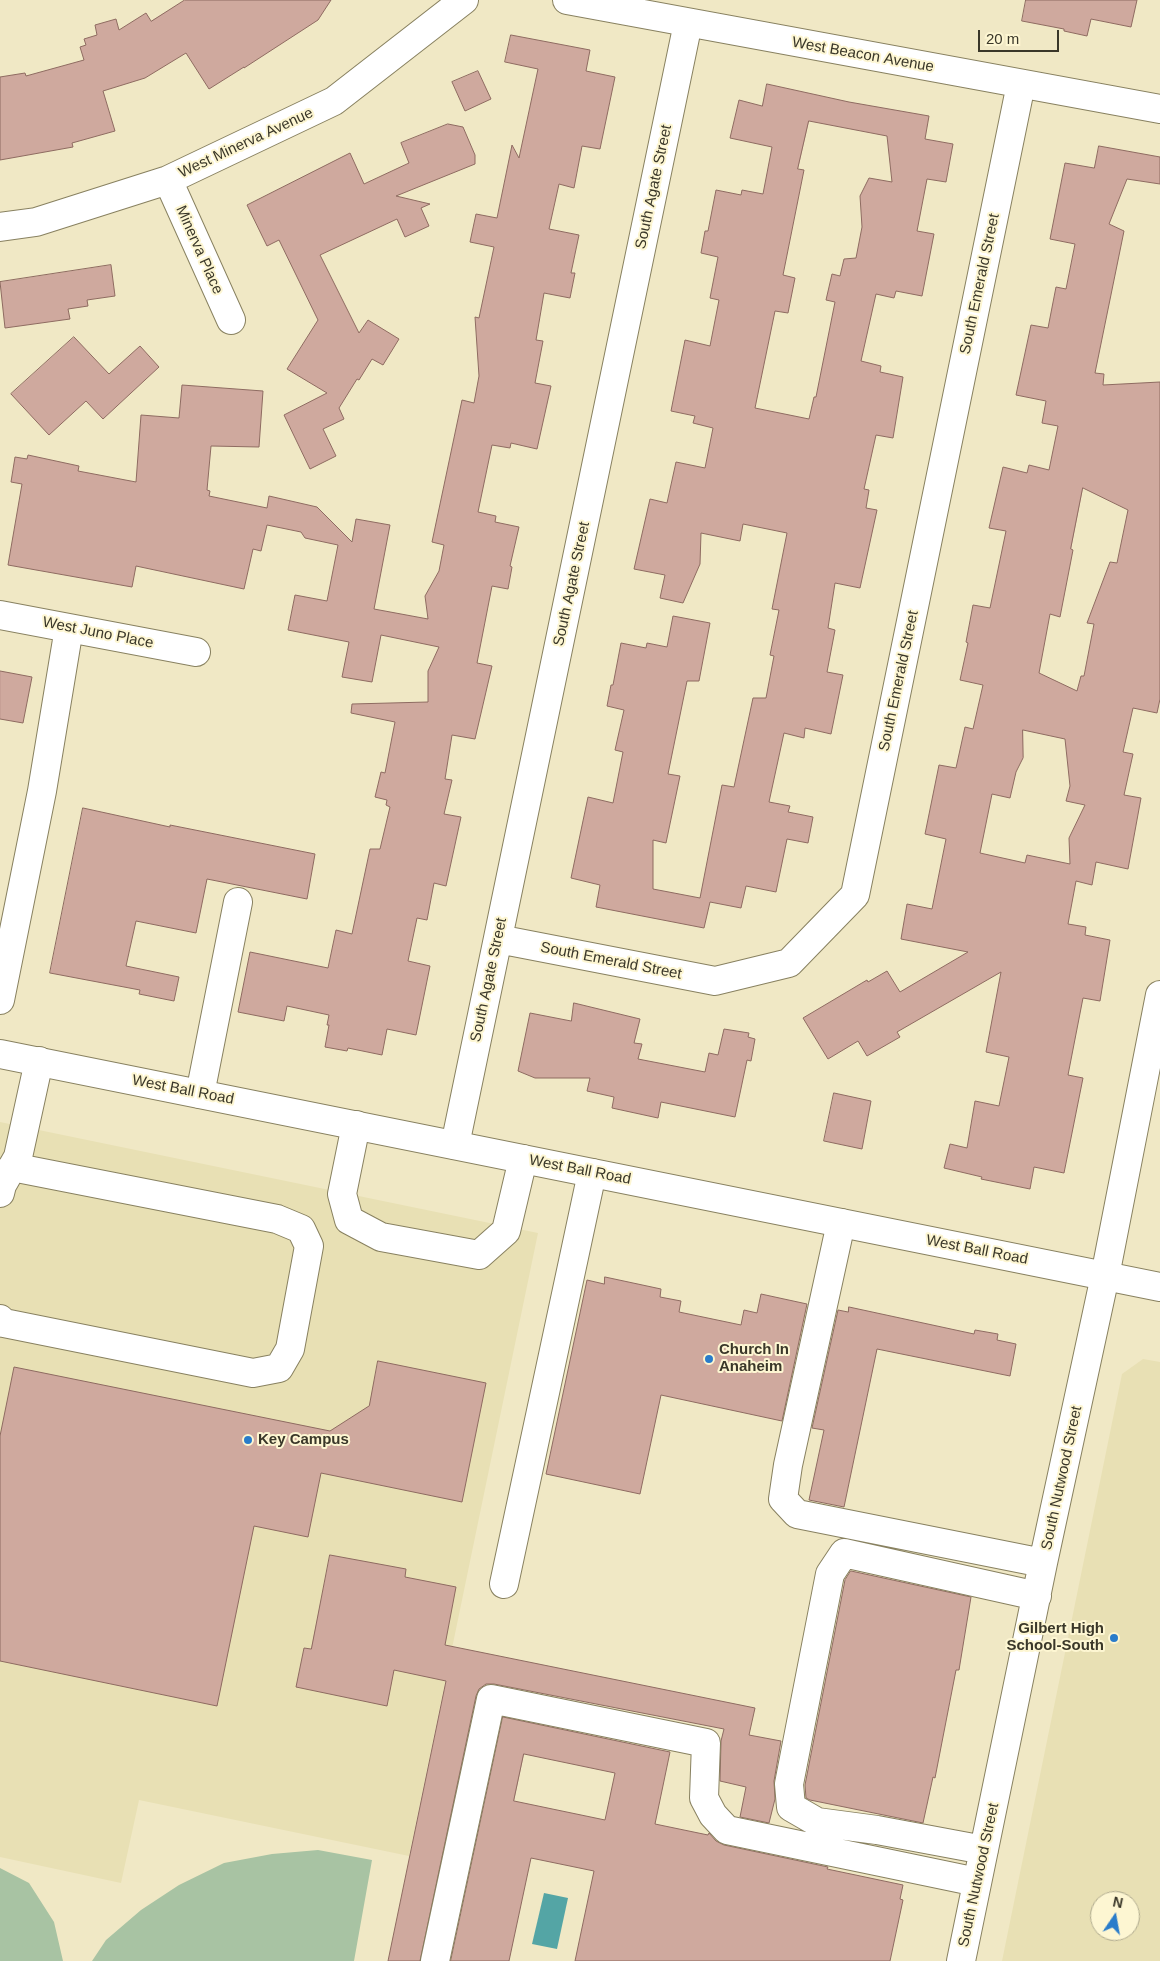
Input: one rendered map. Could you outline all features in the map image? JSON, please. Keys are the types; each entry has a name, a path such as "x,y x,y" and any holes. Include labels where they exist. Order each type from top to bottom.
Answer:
{"street":[{"name":"West Minerva Avenue","path":"0,227 36,222 168,180 334,101 464,0"},
{"name":"West Beacon Avenue","path":"567,0 1160,109"},
{"name":"South Agate Street","path":"454,1145 688,22"},
{"name":"South Emerald Street","path":"498,939 715,981 789,962 855,895 1021,84"},
{"name":"Minerva Place","path":"168,180 231,320"},
{"name":"West Juno Place","path":"0,615 196,652"},
{"path":"0,1000 42,791 69,628"},
{"path":"200,1094 238,902"},
{"name":"South Nutwood Street","path":"961,1961 1043,1563 1106,1276 1160,995"},
{"name":"West Ball Road","path":"0,1054 1160,1287"},
{"path":"0,1193 2,1185 18,1157 39,1062"},
{"path":"356,1125 342,1194 349,1220 381,1237 479,1255 506,1231 523,1159"},
{"path":"2,1321 253,1373 279,1368 290,1349 309,1246 301,1228 277,1219 12,1167"},
{"path":"504,1584 592,1172"},
{"path":"841,1223 788,1465 783,1499 797,1514 1043,1563"},
{"path":"984,1850 877,1830 817,1822 791,1808 789,1784 830,1574 844,1554 1037,1596"},
{"path":"435,1961 491,1699 706,1743 704,1798 713,1814 727,1830 978,1882"}],"shaded area":[{"name":"Key Campus","path":"0,1122 538,1233 409,1856 139,1800 121,1883 0,1857"},
{"name":"Gilbert High School-South","path":"1143,1359 1160,1362 1160,1961 1002,1961 1122,1374"}],"green space":[{"path":"318,1850 372,1860 354,1961 92,1961 106,1940 141,1910 179,1885 224,1863 272,1854"},
{"path":"0,1868 29,1883 54,1922 63,1961 0,1961"}],"water":[{"path":"544,1893 568,1898 557,1949 532,1944"}],"building":[{"path":"185,0 331,0 318,20 209,89 186,53 145,78 103,91 115,131 72,143 73,147 0,160 0,77 25,73 26,76 84,60 80,47 86,45 84,39 97,35 95,25 116,19 119,30 146,13 151,21"},
{"path":"1026,0 1137,0 1131,27 1091,19 1087,36 1064,31 1064,29 1022,21"},
{"path":"511,35 590,50 586,71 615,77 600,149 582,146 574,188 559,184 549,229 579,235 571,273 575,273 570,298 544,293 536,340 543,341 535,383 551,386 537,449 511,443 510,448 492,445 478,512 496,516 495,522 519,527 510,566 512,567 508,589 492,586 477,663 492,666 475,739 452,735 445,779 452,780 444,814 461,817 446,886 434,883 427,920 417,918 408,961 430,966 416,1035 387,1029 382,1055 348,1048 347,1051 325,1047 329,1015 287,1006 284,1021 238,1012 250,952 328,968 336,930 352,934 370,849 380,849 390,807 386,805 387,800 375,797 381,772 385,773 395,722 351,713 352,704 428,702 428,671 439,647 381,635 372,682 342,677 349,642 288,630 295,595 327,601 338,545 305,538 301,532 267,525 261,551 253,549 244,589 136,566 132,587 8,565 22,484 11,482 15,457 27,459 28,455 79,466 78,471 136,482 141,415 179,418 182,385 263,391 259,447 211,446 207,490 210,491 209,496 267,508 269,496 317,507 352,542 356,519 390,525 374,609 428,619 425,596 439,571 444,545 432,542 462,400 474,403 479,376 475,317 479,318 494,247 470,242 476,214 497,218 512,145 519,158 538,69 505,62"},
{"path":"478,71 491,99 465,111 452,82"},
{"path":"767,84 849,102 929,116 925,139 953,144 946,182 927,179 917,231 934,234 922,296 896,291 894,298 876,294 861,361 881,366 880,372 903,377 893,438 876,435 864,489 869,490 866,508 877,510 860,588 835,583 828,628 835,630 827,672 843,675 831,734 805,728 804,738 784,733 769,802 790,806 788,812 813,817 808,843 787,839 776,892 746,886 741,908 710,902 704,928 596,907 600,885 571,878 588,797 613,803 623,752 615,750 624,710 607,706 621,643 646,648 647,643 667,647 673,616 710,623 699,681 687,681 668,774 680,776 666,843 653,840 653,889 700,898 722,785 734,787 753,698 766,698 774,656 770,655 779,610 772,609 787,533 743,524 740,541 701,533 700,564 683,603 660,598 665,575 634,569 650,499 667,503 676,462 705,468 713,428 693,423 695,416 671,411 685,340 710,346 719,300 710,298 718,257 701,253 705,231 708,231 716,190 741,195 742,190 763,194 772,147 730,138 739,100 762,106","holes":["809,121 887,136 892,182 869,178 860,196 862,227 856,258 844,259 840,276 832,274 826,300 835,302 816,397 814,397 809,419 755,408 775,311 788,313 795,278 783,275 804,170 798,169"]},
{"path":"448,124 463,127 475,155 475,164 396,196 430,204 421,208 429,226 405,237 397,219 320,255 359,333 368,320 399,339 383,365 372,359 359,380 357,379 339,408 344,419 323,429 336,456 310,469 284,415 327,393 287,369 318,320 279,240 267,246 247,205 350,153 364,184 409,163 401,143"},
{"path":"1099,146 1160,157 1160,184 1127,179 1109,224 1124,231 1095,373 1104,374 1103,385 1160,382 1160,699 1157,713 1133,708 1123,752 1133,754 1124,795 1141,798 1128,869 1096,862 1092,885 1076,881 1068,924 1086,927 1085,935 1110,940 1100,1001 1083,998 1068,1075 1083,1078 1064,1173 1034,1167 1030,1189 981,1179 982,1177 944,1168 950,1144 967,1148 975,1101 999,1106 1009,1057 986,1052 1001,972 897,1032 900,1037 867,1056 858,1041 828,1059 803,1018 867,980 868,982 887,971 900,992 968,952 901,939 907,904 932,909 946,839 925,834 939,765 956,768 965,727 973,729 983,685 960,680 968,643 966,642 973,605 990,608 1006,531 989,528 1003,467 1027,473 1029,465 1049,470 1058,426 1042,423 1046,401 1016,395 1031,325 1048,328 1056,287 1066,289 1075,244 1050,239 1065,163 1094,168","holes":["1083,488 1128,510 1117,563 1110,562 1087,623 1094,624 1084,676 1081,676 1077,691 1039,673 1050,614 1060,617","1023,730 1065,739 1070,786 1066,801 1085,805 1069,838 1070,864 1027,855 1025,863 980,853 992,794 1010,798 1016,772 1023,758"]},
{"path":"111,265 115,296 87,300 88,306 68,309 70,319 5,328 0,282"},
{"path":"74,337 109,374 140,346 159,367 103,419 86,401 49,435 11,394"},
{"path":"0,671 32,677 23,723 0,719"},
{"path":"83,808 170,827 170,825 315,854 307,899 207,879 196,933 136,921 126,966 179,977 174,1001 139,994 140,990 50,973"},
{"path":"574,1003 640,1019 634,1043 642,1044 638,1059 705,1072 709,1053 718,1055 724,1029 749,1033 748,1037 755,1039 751,1061 747,1060 735,1117 661,1102 658,1118 612,1108 614,1097 587,1091 590,1078 535,1078 518,1071 530,1013 571,1021"},
{"path":"834,1093 871,1101 862,1149 824,1141"},
{"path":"605,1277 661,1289 660,1297 681,1301 679,1312 741,1325 744,1310 757,1313 761,1294 807,1304 782,1421 661,1395 640,1494 546,1474 587,1280 604,1284"},
{"path":"849,1307 974,1334 975,1330 998,1334 997,1340 1016,1344 1010,1376 877,1349 844,1507 809,1500 824,1430 812,1428 838,1310 848,1312"},
{"path":"378,1361 486,1383 462,1502 321,1473 308,1537 254,1526 217,1706 0,1661 0,1436 14,1367 330,1431 369,1406"},
{"path":"330,1555 406,1569 405,1577 456,1587 445,1645 755,1708 749,1735 781,1741 774,1781 775,1799 769,1823 740,1817 746,1787 720,1781 721,1741 724,1729 486,1684 479,1689 476,1696 420,1961 388,1961 446,1681 394,1670 387,1706 296,1687 304,1648 311,1649"},
{"path":"851,1571 971,1597 959,1670 956,1670 935,1778 933,1777 923,1823 806,1798 805,1785 845,1580"},
{"path":"503,1717 670,1752 655,1824 708,1835 709,1833 716,1841 724,1845 903,1885 900,1899 903,1900 890,1961 575,1961 594,1871 531,1858 509,1961 451,1961","holes":["524,1754 615,1773 605,1820 514,1801"]}],"place":[{"name":"Church In Anaheim","path":"709,1359"},
{"name":"Key Campus","path":"248,1440"},
{"name":"Gilbert High School-South","path":"1114,1638"}]}
